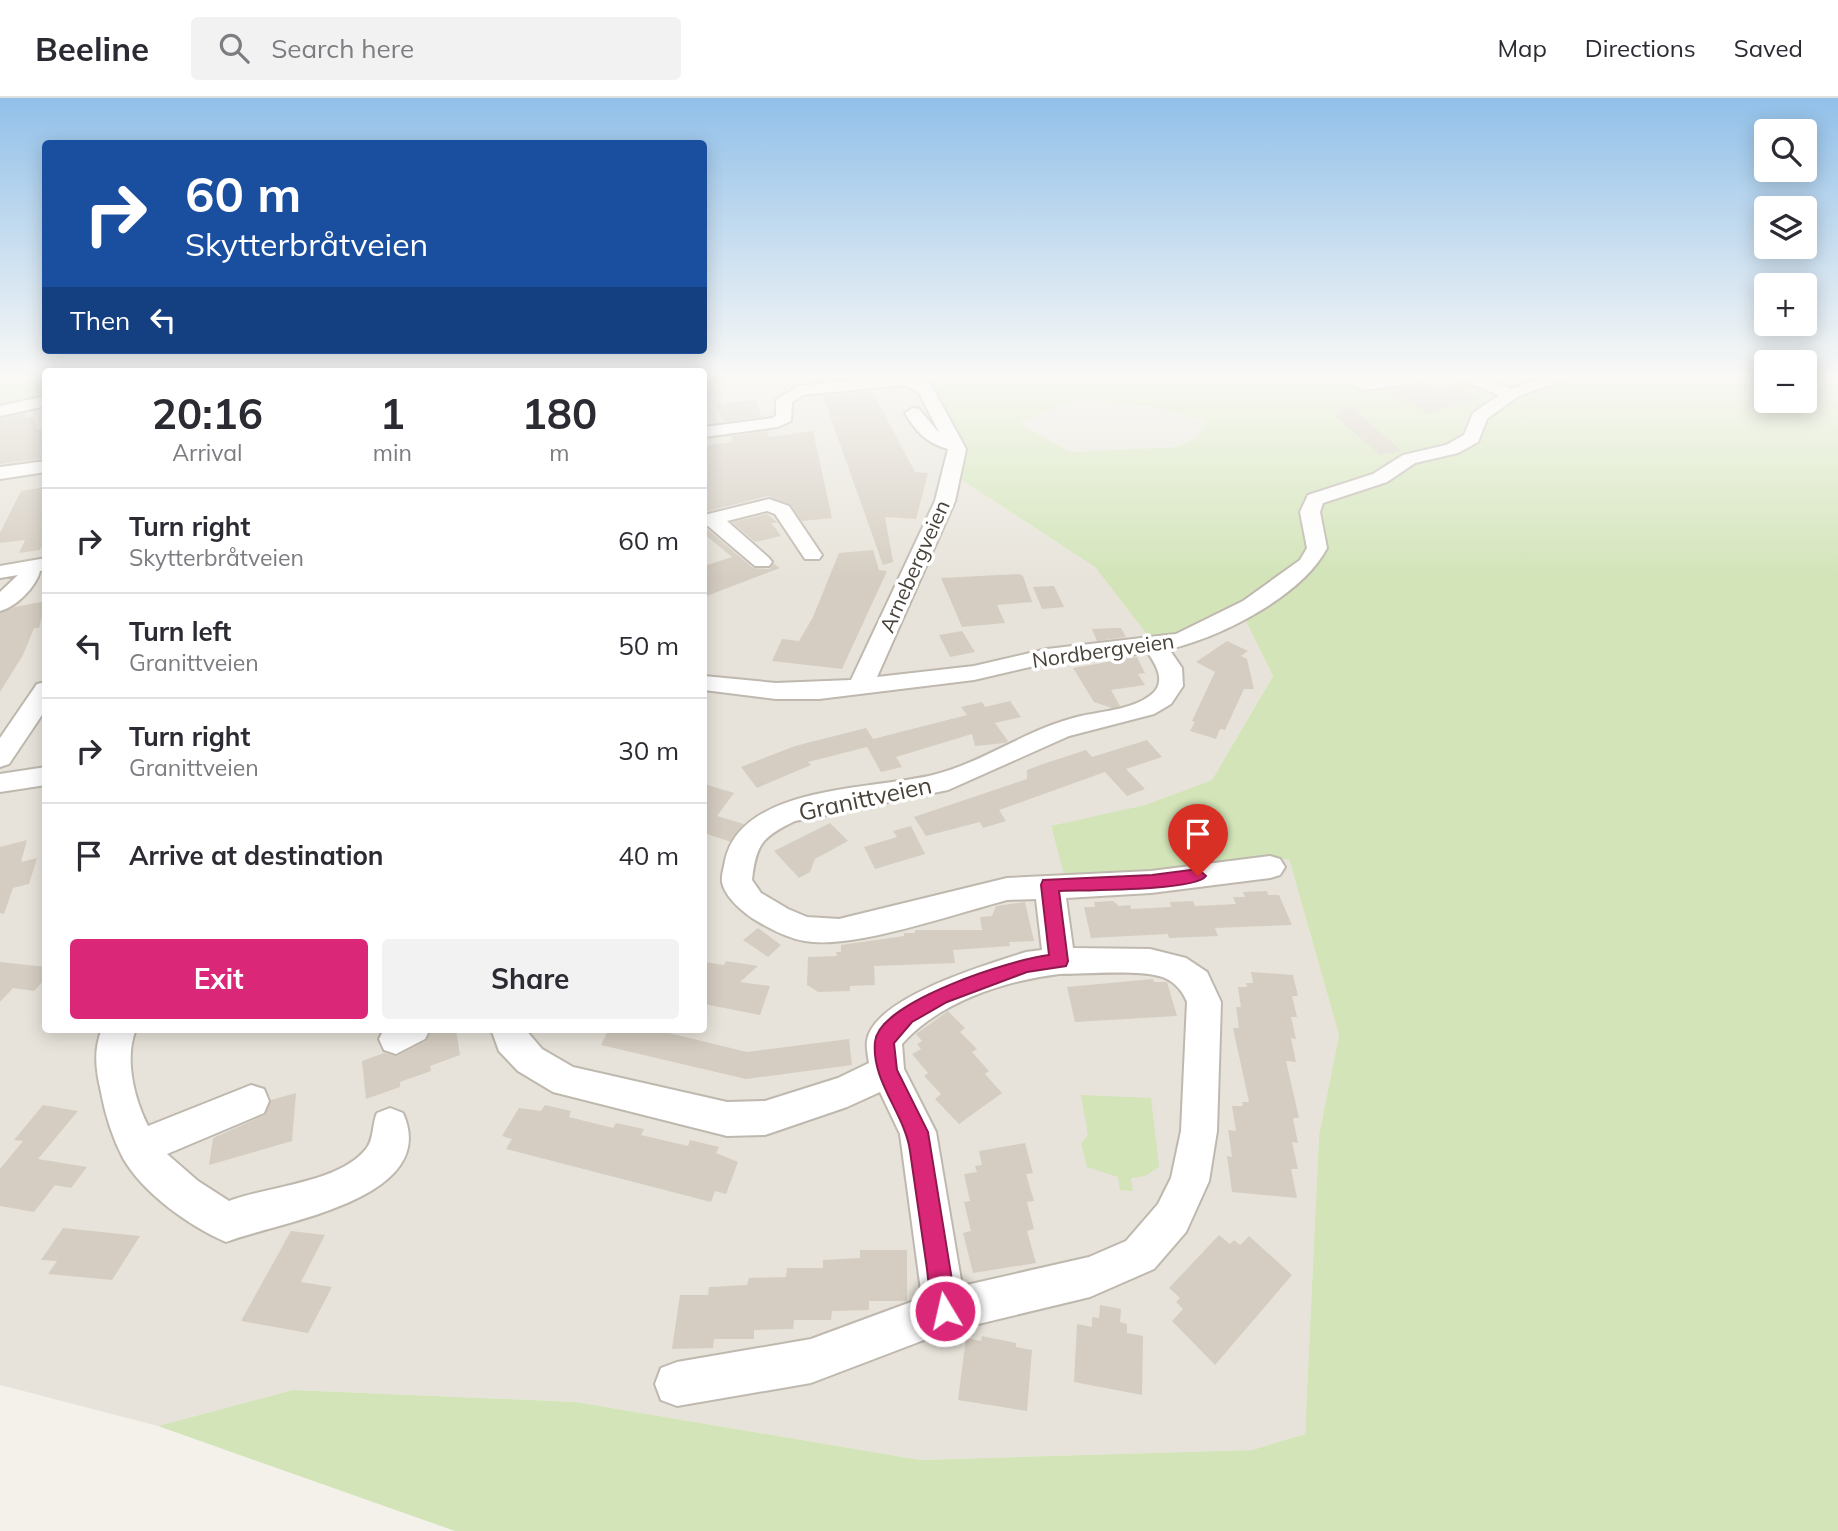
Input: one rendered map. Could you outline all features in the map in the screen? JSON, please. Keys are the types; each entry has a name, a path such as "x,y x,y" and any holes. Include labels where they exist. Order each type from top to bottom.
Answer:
{"street":[{"path":"949,444 954,445"},
{"name":"Nordbergveien","path":"707,683 776,691 818,691 974,673 1047,656 1155,645 1183,639 1214,626 1293,578 1309,563 1317,548 1310,512 1315,499 1380,478 1409,459 1452,449 1462,444"},
{"name":"Arnebergveien","path":"861,685 945,500 957,449 954,445"},
{"path":"0,473 42,467"},
{"path":"708,520 769,505 782,510 812,555"},
{"path":"708,520 762,562"},
{"path":"0,572 38,566"},
{"path":"0,604 27,580 38,566"},
{"name":"Granittveien","path":"1155,645 1170,662 1175,676 1171,688 1157,702 1116,717 1062,729 976,770 939,783 829,802 776,819 751,835 740,859 737,882 750,901 777,918 805,929 839,932 1007,889 1152,882 1269,867"},
{"path":"0,758 42,695"},
{"path":"0,783 42,777"},
{"path":"1049,885 1059,961"},
{"path":"677,1384 811,1361 945,1311 1090,1277 1140,1255 1172,1218 1190,1181 1199,1131 1204,1002 1195,982 1175,967 1150,962 1059,961 1026,965 941,996 906,1016 884,1040 887,1070 918,1132 945,1311"},
{"path":"118,1033 112,1061 122,1116 138,1149 174,1189 226,1222 261,1209 302,1201 339,1189 379,1160 388,1147 390,1125"},
{"path":"509,1033 511,1040 530,1060 566,1081 727,1119 765,1118 847,1091 887,1070"},
{"path":"138,1149 186,1125 251,1101"}],"shaded area":[{"path":"0,444 42,444 42,1033 707,1033 707,444 954,444 957,449 951,473 1095,567 1155,645 1245,619 1273,676 1212,780 1145,805 1051,827 1066,878 1289,859 1339,1035 1319,1135 1305,1434 1252,1450 920,1460 576,1402 293,1390 158,1426 0,1385"},
{"path":"1054,444 1182,444 1175,447 1069,452"}],"green space":[{"path":"954,444 1055,444 1070,452 1175,447 1182,444 1838,444 1838,1531 455,1531 158,1426 293,1390 576,1402 920,1460 1252,1450 1305,1434 1319,1135 1339,1035 1289,859 1065,878 1051,826 1145,805 1212,780 1273,676 1245,619 1155,645 1095,567 951,473 957,449"},
{"path":"1081,1095 1151,1098 1159,1167 1145,1176 1131,1178 1133,1191 1120,1190 1118,1177 1087,1167 1081,1143 1088,1135"}],"building":[{"path":"0,444 42,444 42,459 0,464"},
{"path":"816,444 832,518 802,521 790,504 768,496 707,511 707,446"},
{"path":"840,444 900,444 915,472 928,473 916,519 885,517 893,562 883,565"},
{"path":"1367,444 1394,444 1402,451 1380,455"},
{"path":"42,488 42,546 40,550 19,553 25,540 0,543 0,533 21,491"},
{"path":"767,514 778,523 771,523 781,536 755,542 732,522"},
{"path":"707,529 753,568 769,569 774,564 780,568 707,596 707,565 732,557 707,536"},
{"path":"873,550 879,570 887,571 842,669 772,661 782,639 799,641 813,617 839,553"},
{"path":"1023,576 1032,602 997,605 1005,623 962,627 941,578"},
{"path":"1054,586 1064,607 1042,609 1033,587"},
{"path":"42,602 42,616 39,628 34,628 23,655 0,692 0,613"},
{"path":"1121,628 1126,637 1097,641 1092,629"},
{"path":"962,631 975,652 950,657 939,635"},
{"path":"1227,641 1248,651 1241,656 1247,659 1254,689 1244,689 1225,730 1220,729 1216,739 1190,731 1215,672 1196,662"},
{"path":"1137,657 1145,673 1138,674 1145,685 1111,690 1120,706 1112,708 1094,702 1073,668"},
{"path":"1010,701 1021,717 995,723 1008,741 1005,743 975,746 972,734 896,757 902,767 881,772 867,747 808,762 811,765 757,788 741,767 795,746 866,728 873,739 967,715 961,707 982,702 985,707"},
{"path":"1147,740 1162,757 1126,769 1145,789 1127,796 1105,772 999,810 1006,821 983,828 980,822 926,836 914,817 1027,779 1027,770 1043,764 1086,750 1092,757"},
{"path":"707,785 734,793 717,816 744,824 731,842 707,834"},
{"path":"830,823 848,841 815,859 810,872 799,878 774,851"},
{"path":"911,826 925,854 875,869 864,847 897,837 893,831"},
{"path":"27,840 21,862 37,858 29,884 13,888 4,914 0,913 0,847"},
{"path":"1267,891 1268,895 1279,895 1292,925 1215,928 1218,936 1169,938 1168,934 1091,938 1084,907 1095,907 1094,902 1113,901 1119,906 1130,905 1131,909 1171,907 1170,902 1193,901 1195,906 1236,904 1233,897 1245,897 1243,892"},
{"path":"1025,902 1034,941 1009,942 1010,946 953,950 955,963 874,966 875,985 850,986 850,991 818,992 807,985 808,957 837,956 836,952 841,952 841,945 904,936 904,933 915,933 915,930 982,930 980,917 992,916 996,906"},
{"path":"758,928 781,945 768,957 743,940"},
{"path":"726,961 758,966 740,982 770,986 760,1015 707,1005 707,962 724,965"},
{"path":"0,962 42,967 42,982 34,991 13,988 0,1002"},
{"path":"1251,972 1293,975 1298,996 1292,996 1297,1017 1291,1017 1296,1039 1291,1038 1296,1062 1286,1061 1299,1118 1293,1118 1298,1143 1292,1142 1298,1169 1291,1169 1297,1198 1232,1192 1227,1156 1232,1157 1228,1130 1236,1131 1232,1106 1243,1106 1242,1102 1249,1102 1233,1028 1239,1028 1236,1007 1241,1007 1238,987 1247,987 1246,983 1253,983"},
{"path":"1153,979 1154,982 1167,982 1177,1016 1075,1022 1067,987"},
{"path":"948,1011 965,1028 960,1032 977,1049 972,1052 989,1071 985,1074 1002,1093 959,1124 935,1099 941,1094 924,1076 928,1073 912,1054 921,1049 917,1044 922,1041 916,1034"},
{"path":"430,1033 457,1033 460,1055 430,1066 431,1071 400,1082 400,1087 366,1099 362,1061 384,1053 397,1056 426,1041"},
{"path":"607,1033 669,1033 747,1052 849,1039 852,1065 746,1079 601,1045"},
{"path":"296,1093 292,1141 209,1165 213,1138 265,1115 271,1100"},
{"path":"43,1105 78,1111 38,1159 87,1167 71,1188 55,1185 34,1212 0,1206 0,1169 23,1141 14,1140"},
{"path":"545,1105 571,1111 569,1117 613,1128 616,1123 644,1129 641,1135 688,1146 690,1140 719,1147 716,1153 738,1162 726,1194 715,1191 711,1202 506,1149 512,1139 502,1136 519,1108 541,1111"},
{"path":"1025,1143 1033,1173 1026,1174 1034,1201 1027,1202 1034,1229 1027,1231 1036,1263 973,1273 963,1233 971,1231 964,1202 970,1201 964,1174 977,1172 975,1166 982,1165 979,1151"},
{"path":"63,1228 140,1236 112,1280 48,1274 57,1261 41,1260"},
{"path":"291,1231 325,1235 301,1282 332,1287 308,1333 241,1321"},
{"path":"1219,1235 1230,1244 1234,1240 1240,1245 1249,1236 1292,1275 1215,1365 1172,1321 1183,1309 1176,1302 1180,1298 1169,1288"},
{"path":"860,1250 907,1250 907,1301 869,1301 869,1310 832,1311 831,1320 794,1320 793,1329 754,1330 754,1339 714,1339 713,1348 672,1349 680,1295 708,1295 709,1287 747,1285 749,1278 786,1277 787,1268 823,1268 823,1260 860,1258"},
{"path":"1100,1305 1121,1309 1120,1322 1127,1324 1127,1333 1143,1336 1142,1395 1074,1382 1077,1324 1092,1327 1092,1317 1099,1318"},
{"path":"982,1336 1016,1343 1016,1347 1032,1350 1027,1411 958,1400 966,1338 981,1341"}],"route":[{"path":"945,1311 918,1132 887,1070 884,1040 906,1016 941,996 1026,965 1059,961 1054,906 1049,885 1152,882 1198,876"}]}
